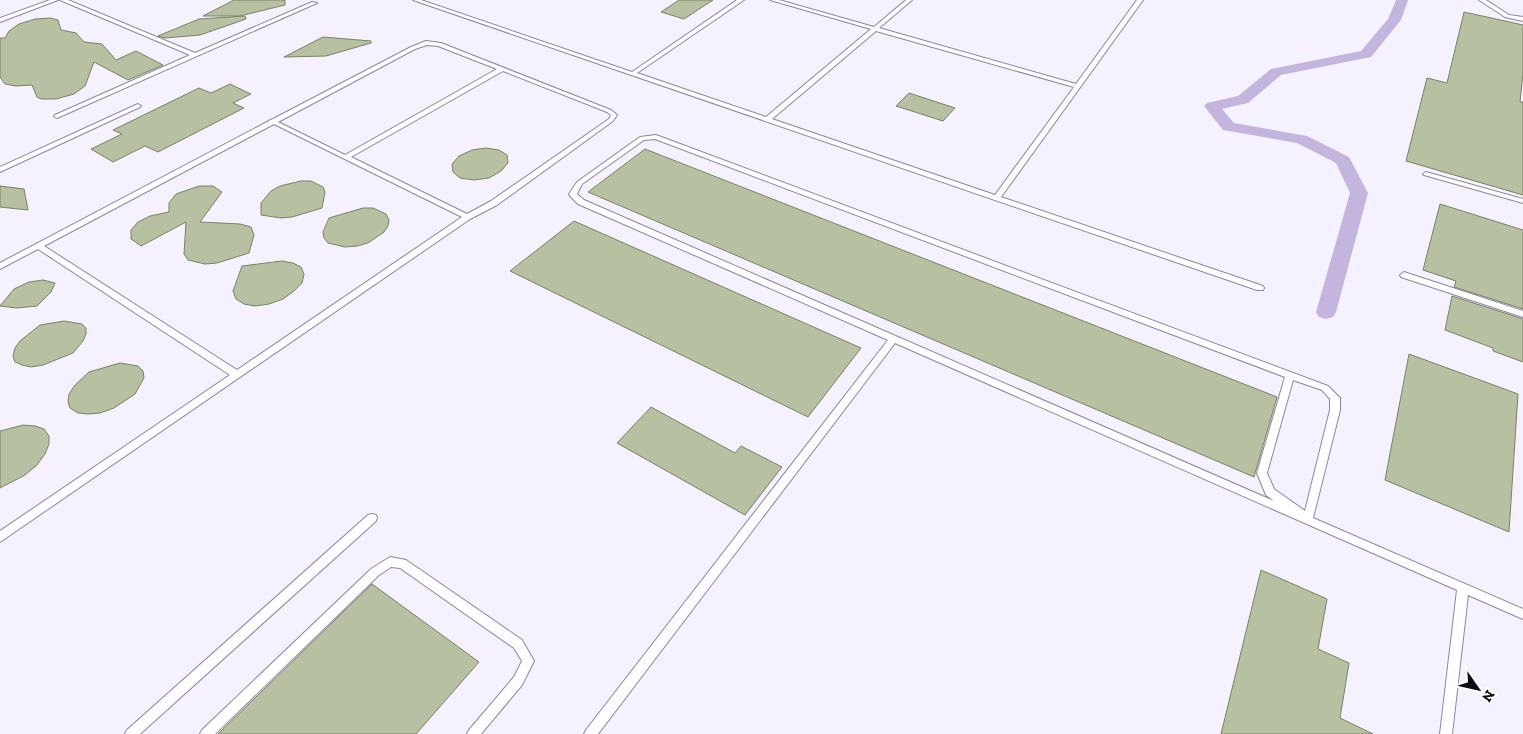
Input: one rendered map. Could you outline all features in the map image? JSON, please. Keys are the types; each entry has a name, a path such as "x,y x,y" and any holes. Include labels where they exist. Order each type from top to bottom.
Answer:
{"lane":[{"path":"0,20 55,0"},
{"path":"63,0 194,55"},
{"path":"416,0 1260,288"},
{"path":"632,74 740,0"},
{"path":"773,0 1078,86"},
{"path":"767,120 909,0"},
{"path":"997,198 1140,0"},
{"path":"1482,0 1507,16 1523,19"},
{"path":"57,116 314,3"},
{"path":"0,266 272,121 426,43 439,44 609,111 614,115 611,120 494,203 467,217 0,537"},
{"path":"346,157 502,69"},
{"path":"0,170 138,106"},
{"path":"272,121 467,217"},
{"path":"1308,519 1336,410 1336,398 1325,388 656,138 642,138 579,183 573,194 581,202 1523,614"},
{"path":"1426,174 1523,201"},
{"path":"38,246 237,374"},
{"path":"1404,275 1523,314"},
{"path":"590,734 894,338"},
{"path":"1290,375 1262,473 1270,492 1308,519"},
{"path":"131,734 372,518"},
{"path":"206,734 375,572 390,562 402,563 518,644 528,661 518,681 474,734"},
{"path":"1446,734 1463,587"}],"building":[{"path":"234,0 285,0 285,5 240,16 203,16"},
{"path":"679,0 713,0 684,19 661,12"},
{"path":"1464,12 1523,25 1523,73 1520,102 1523,102 1523,195 1406,161 1427,78 1447,83"},
{"path":"245,16 246,19 200,35 165,38 158,36 199,19"},
{"path":"50,18 58,20 61,30 76,33 84,42 102,44 116,60 136,51 163,65 128,80 94,62 85,86 74,94 56,99 41,99 37,97 32,85 16,86 5,84 0,77 0,38 5,38 9,31 19,24 35,19"},
{"path":"323,37 371,41 371,43 326,56 284,57"},
{"path":"230,84 251,94 233,103 244,108 158,152 145,146 113,162 91,149 122,134 113,130 199,88 211,93"},
{"path":"909,93 955,108 943,121 896,106"},
{"path":"486,148 499,150 507,155 508,163 501,171 489,178 474,180 460,178 453,172 452,164 459,156 472,150"},
{"path":"645,149 1277,397 1254,477 588,192"},
{"path":"301,181 311,181 323,187 325,192 322,208 292,217 281,218 261,215 261,203 271,191 280,186"},
{"path":"0,186 24,189 28,210 0,207"},
{"path":"199,186 213,186 222,192 200,222 240,224 251,227 254,235 249,253 217,263 205,264 188,260 184,254 186,222 141,246 131,239 131,230 138,222 150,216 169,212 169,203 176,194"},
{"path":"1440,204 1523,230 1523,309 1454,287 1456,281 1423,270"},
{"path":"363,208 373,208 386,214 389,220 384,232 368,243 357,246 345,247 328,243 324,238 323,232 329,218"},
{"path":"574,221 861,348 808,417 510,271"},
{"path":"282,261 301,267 304,274 302,283 294,291 283,299 255,306 244,304 236,299 233,291 242,266"},
{"path":"43,280 55,283 51,292 37,306 17,308 0,306 14,289 29,282"},
{"path":"1452,296 1523,319 1523,362 1493,351 1493,348 1445,330"},
{"path":"64,321 82,324 86,328 83,341 73,353 43,365 31,367 15,362 13,356 15,348 20,341 40,325"},
{"path":"1409,354 1518,394 1509,532 1385,480"},
{"path":"120,363 138,366 143,371 144,378 135,394 114,408 100,413 78,413 70,408 68,402 69,394 75,385 89,372"},
{"path":"651,407 735,453 741,446 782,467 745,515 617,443"},
{"path":"23,425 44,429 49,436 49,444 37,465 25,475 0,488 0,431"},
{"path":"1261,570 1327,599 1318,649 1349,663 1340,718 1373,734 1221,734"},
{"path":"372,584 479,662 416,734 218,734"}],"waterway":[{"path":"1326,312 1359,193 1343,160 1301,139 1229,127 1212,106 1243,100 1276,72 1366,54 1394,20 1402,0"}]}
